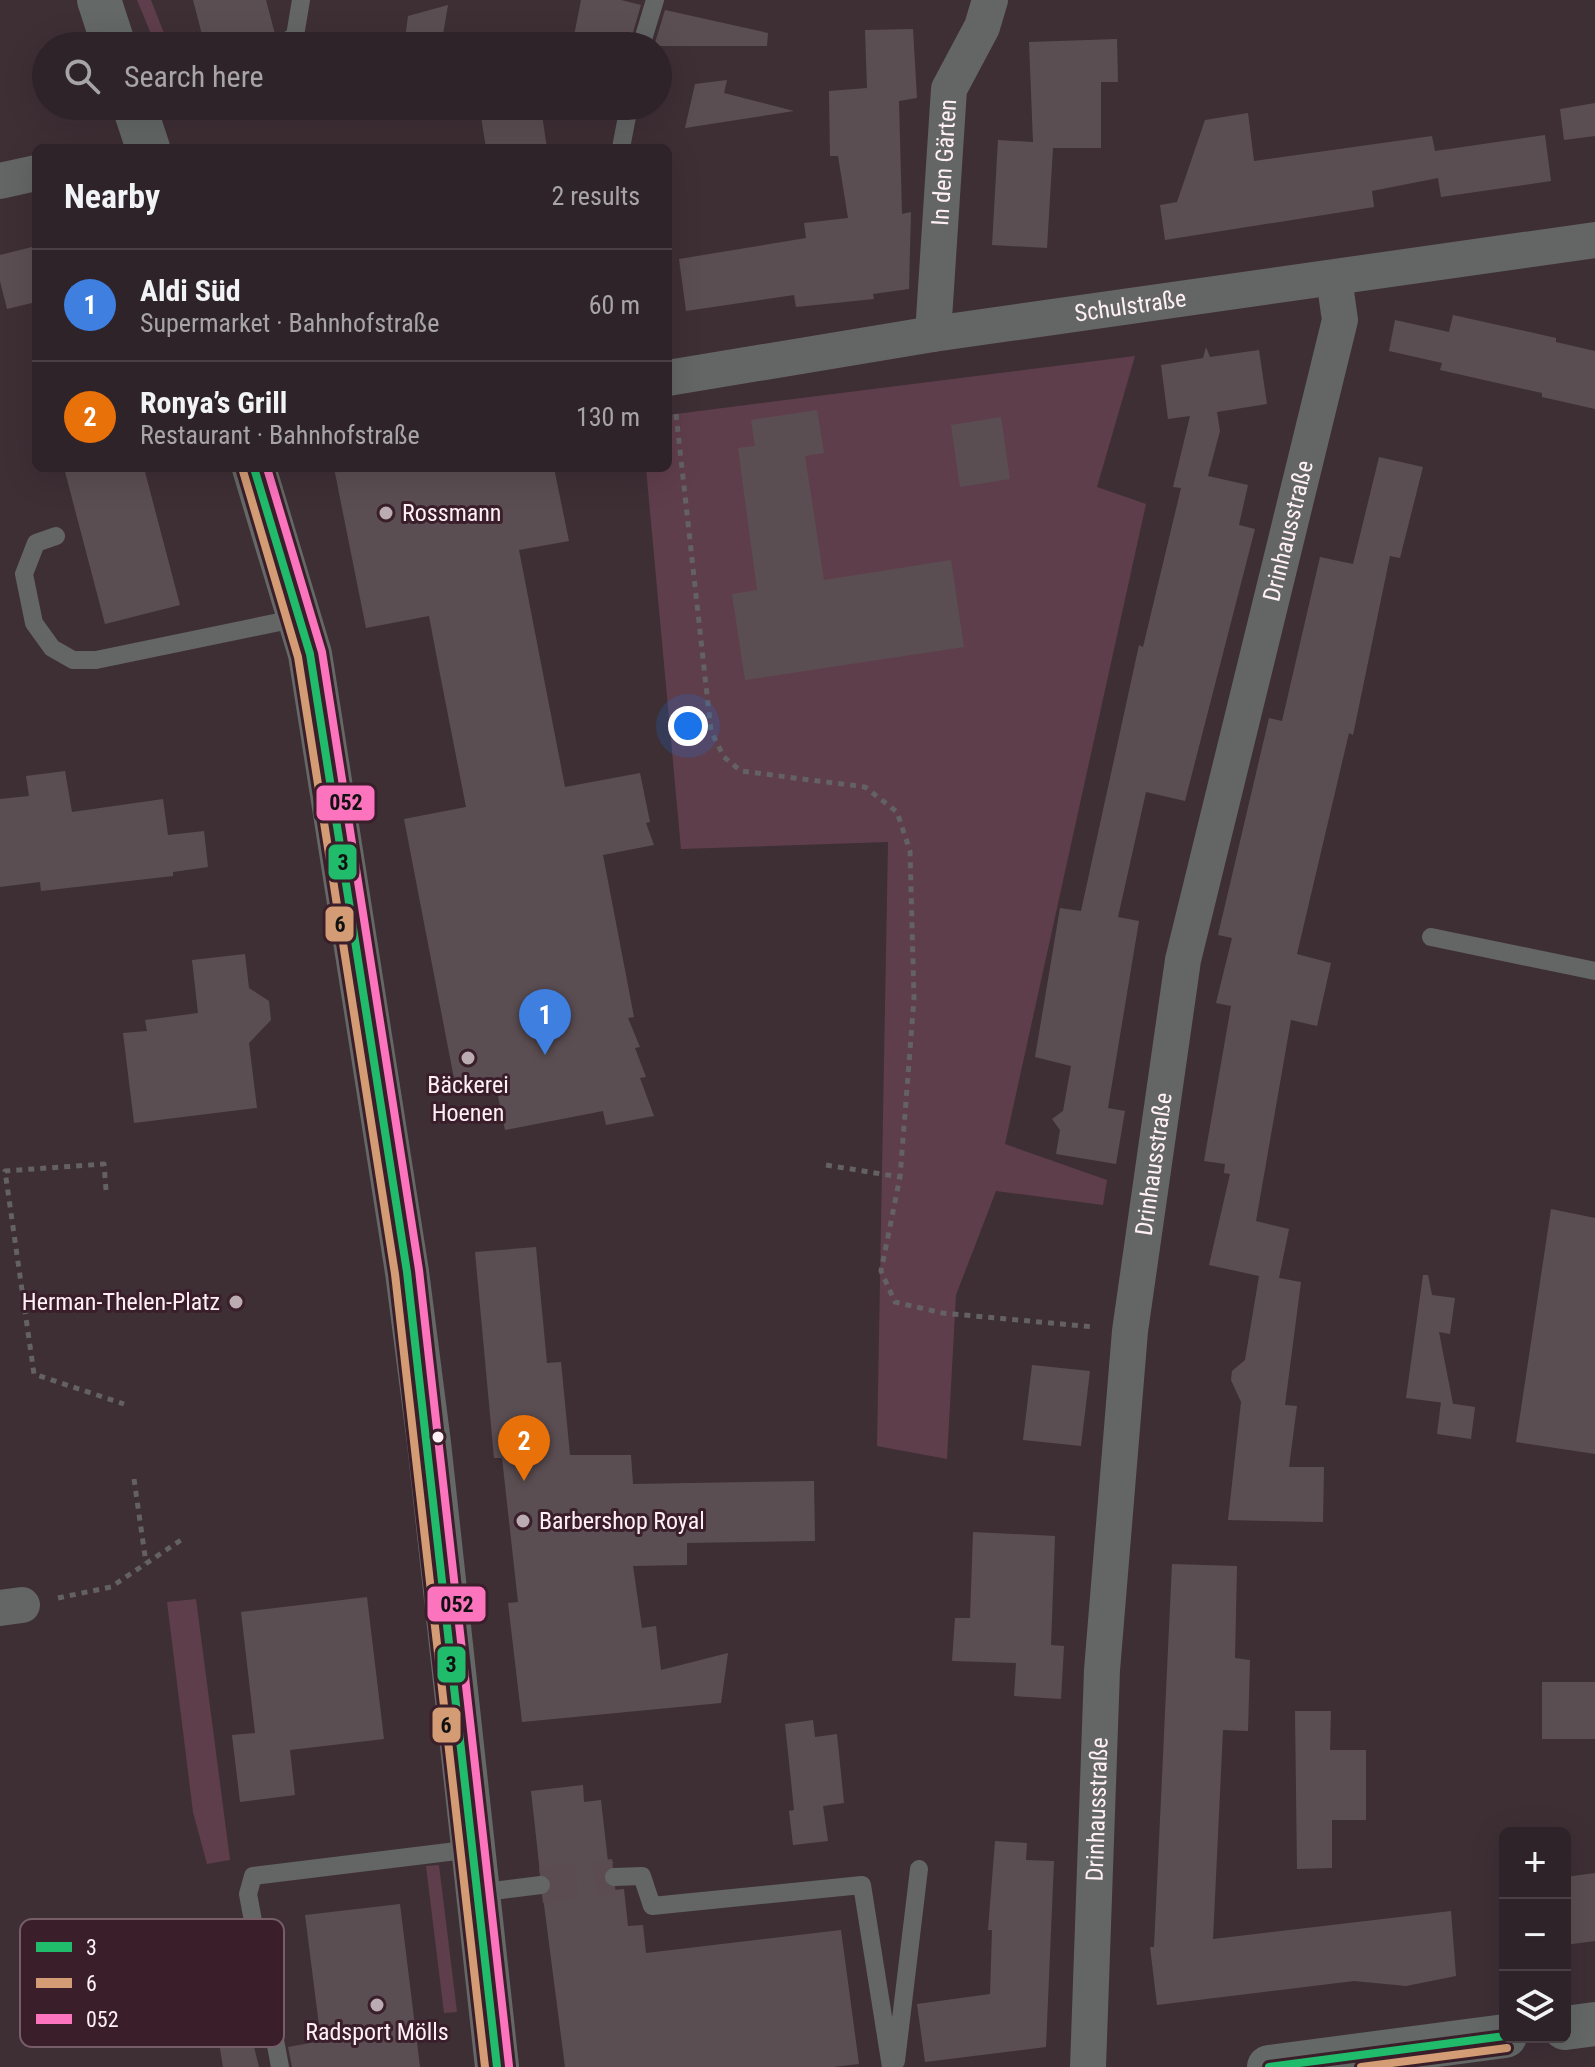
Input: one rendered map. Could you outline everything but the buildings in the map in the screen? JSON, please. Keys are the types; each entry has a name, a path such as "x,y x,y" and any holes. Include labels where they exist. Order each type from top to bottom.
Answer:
{"main road":[{"path":"99,0 109,32"},
{"path":"138,120 146,144"},
{"path":"255,472 310,654 407,1272 429,1443 497,2067"},
{"path":"1571,2027 1595,2024"},
{"path":"1269,2067 1499,2037"}],"street":[{"name":"In den Gärten","path":"933,334 949,89 982,27 990,0"},
{"path":"0,181 32,174"},
{"name":"Schulstraße","path":"672,378 933,334 1595,240"},
{"name":"Drinhausstraße","path":"1088,2067 1102,1670 1130,1331 1183,960 1340,320 1334,278"}],"lane":[{"path":"296,32 301,0"},
{"path":"645,32 655,0"},
{"path":"622,144 626,120"},
{"path":"56,536 36,543 24,574 34,623 52,648 73,660 96,660 299,618"},
{"path":"1431,937 1595,971"},
{"path":"253,1919 248,1894 253,1876 473,1849"},
{"path":"893,2067 919,1869"},
{"path":"614,1877 642,1876 652,1906 862,1885 893,2067"},
{"path":"477,1893 541,1885"},
{"path":"276,2047 280,2067"}],"path":[{"path":"672,395 711,731 724,757 741,771 865,787 897,812 910,851 914,999 900,1177 881,1271 895,1302 942,1313 1130,1331"},
{"path":"106,1190 104,1164 5,1171 34,1374 124,1404"},
{"path":"826,1165 900,1177"},
{"path":"134,1479 146,1563"},
{"path":"11,1607 111,1587 181,1540"}],"shaded area":[{"path":"137,0 151,0 164,32 150,32"},
{"path":"1135,356 1097,487 1146,504 1005,1144 1107,1180 1103,1205 996,1191 956,1295 947,1459 877,1446 888,842 681,849 646,472 672,472 672,414"},
{"path":"196,1599 230,1860 207,1864 193,1812 167,1602"},
{"path":"439,1865 457,2012 444,2013 426,1866"}],"tunnel":[{"path":"541,1885 614,1877"}],"transit line":[{"name":"6","path":"243,472 298,657 395,1274 485,2067"},
{"name":"3","path":"255,472 310,654 407,1272 497,2067"},
{"name":"052","path":"268,472 322,652 419,1270 509,2066"},
{"name":"3","path":"1269,2067 1499,2037"},
{"name":"6","path":"1361,2067 1507,2048"}],"place":[{"name":"Rossmann","path":"386,513"},
{"name":"Aldi Süd","path":"545,1055"},
{"name":"Bäckerei Hoenen","path":"468,1058"},
{"name":"Herman-Thelen-Platz","path":"236,1302"},
{"name":"Ronya’s Grill","path":"524,1481"},
{"name":"Barbershop Royal","path":"523,1521"},
{"name":"Radsport Mölls","path":"377,2005"}]}
